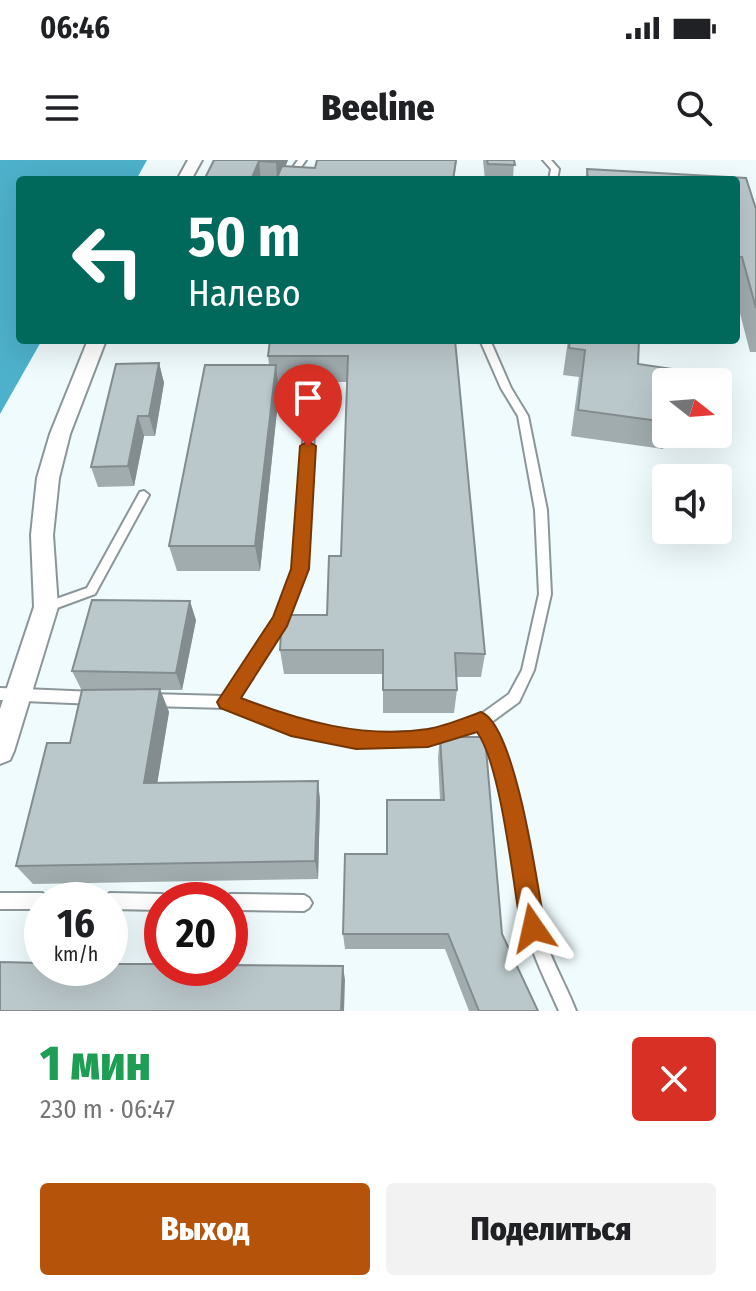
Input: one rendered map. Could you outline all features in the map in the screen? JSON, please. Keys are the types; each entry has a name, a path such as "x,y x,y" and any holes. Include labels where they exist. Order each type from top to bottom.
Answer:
{"street":[{"path":"2,744 9,695 46,607 42,535 48,478 60,434 95,344"}],"lane":[{"path":"137,699 227,702 291,727 356,740 428,738 481,722 514,698 528,670 545,594 541,510 523,416 506,388 487,344"},
{"path":"227,702 281,620 300,569 310,415"},
{"path":"46,607 91,591 144,495"},
{"path":"9,695 107,698"},
{"path":"481,722 492,737 504,775 533,928 568,1011"},
{"path":"0,901 24,901"},
{"path":"248,902 304,903"}],"water":[{"path":"0,160 147,160 138,176 16,176 16,344 40,344 0,414"}],"building":[{"path":"214,160 276,160 259,161 253,176 206,176"},
{"path":"317,160 456,160 454,176 278,176 282,166 315,168"},
{"path":"487,160 514,160 515,165 488,164"},
{"path":"587,169 711,176 588,176"},
{"path":"740,178 746,178 756,209 756,308 742,257"},
{"path":"270,344 455,344 485,654 455,653 457,690 383,690 383,650 280,650 282,615 327,615 329,556 341,556 348,356 268,356"},
{"path":"570,344 639,344 638,364 666,368 652,368 652,420 578,410 585,350 569,348"},
{"path":"159,363 149,416 138,416 128,466 91,467 116,364"},
{"path":"205,365 276,365 255,546 169,546"},
{"path":"92,600 190,601 176,673 72,671"},
{"path":"160,689 144,783 318,781 315,861 16,866 47,743 70,743 82,690"},
{"path":"440,737 485,737 502,934 538,1011 479,1011 448,934 343,934 345,854 387,854 387,800 444,800"},
{"path":"0,962 24,963 24,986 128,986 128,964 144,964 144,986 248,986 248,965 343,966 341,1011 0,1011"}],"route":[{"path":"308,446 300,569 281,620 227,702 291,727 356,740 428,738 481,722 492,737 504,775 533,928"}]}
